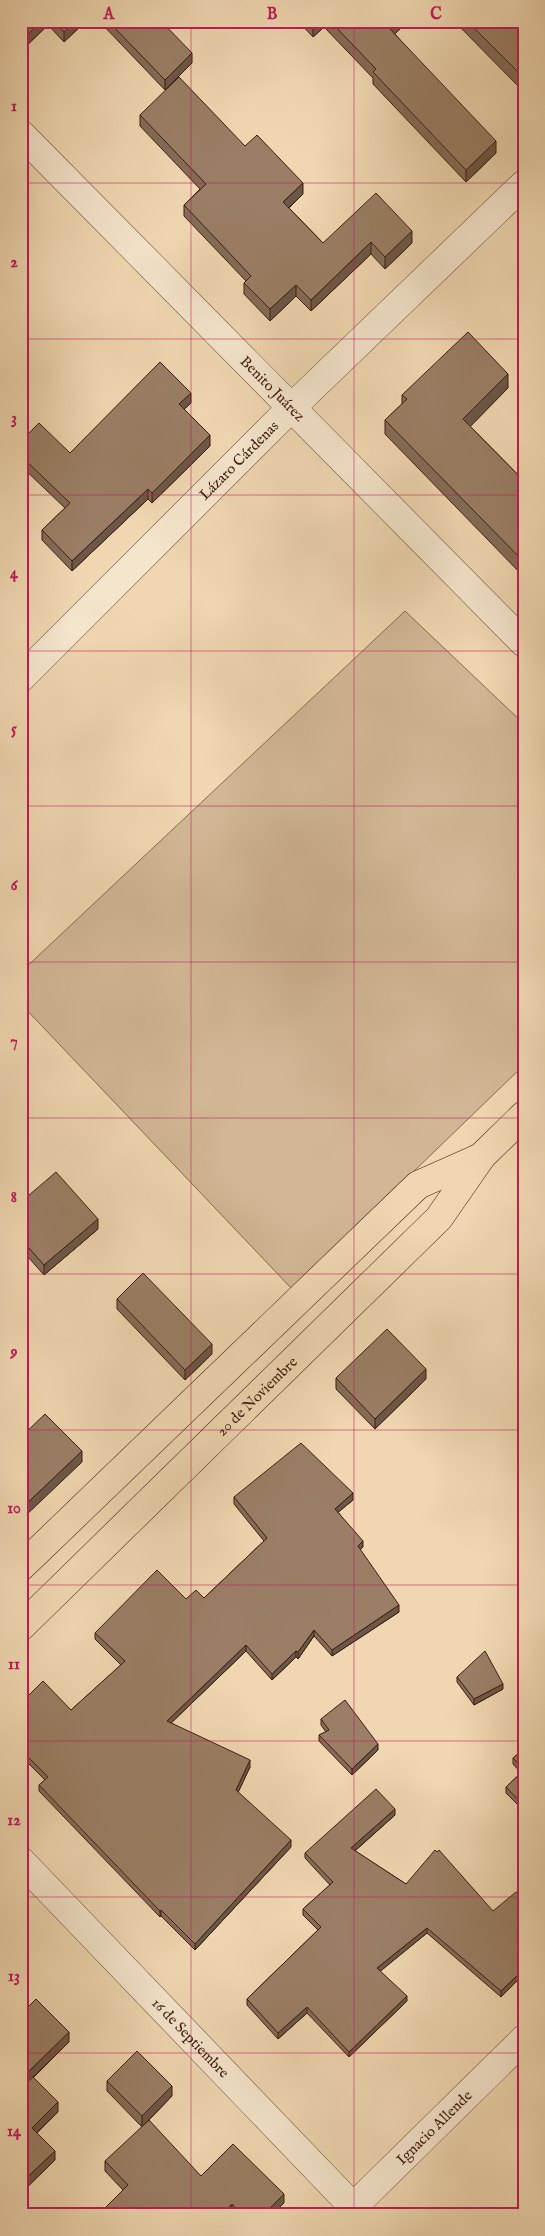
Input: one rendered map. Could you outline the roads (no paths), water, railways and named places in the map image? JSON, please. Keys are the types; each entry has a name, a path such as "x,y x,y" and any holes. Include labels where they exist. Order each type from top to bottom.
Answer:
{"main road":[{"name":"20 de Noviembre","path":"21,1627 439,1218 482,1156 524,1115"},
{"name":"20 de Noviembre","path":"21,1567 418,1184 482,1156"}],"street":[{"name":"Benito Juárez","path":"21,134 524,643"},
{"name":"Lázaro Cárdenas","path":"21,678 290,408 524,184"},
{"name":"16 de Septiembre","path":"21,1861 353,2212"},
{"name":"Ignacio Allende","path":"353,2212 524,2039"}]}
